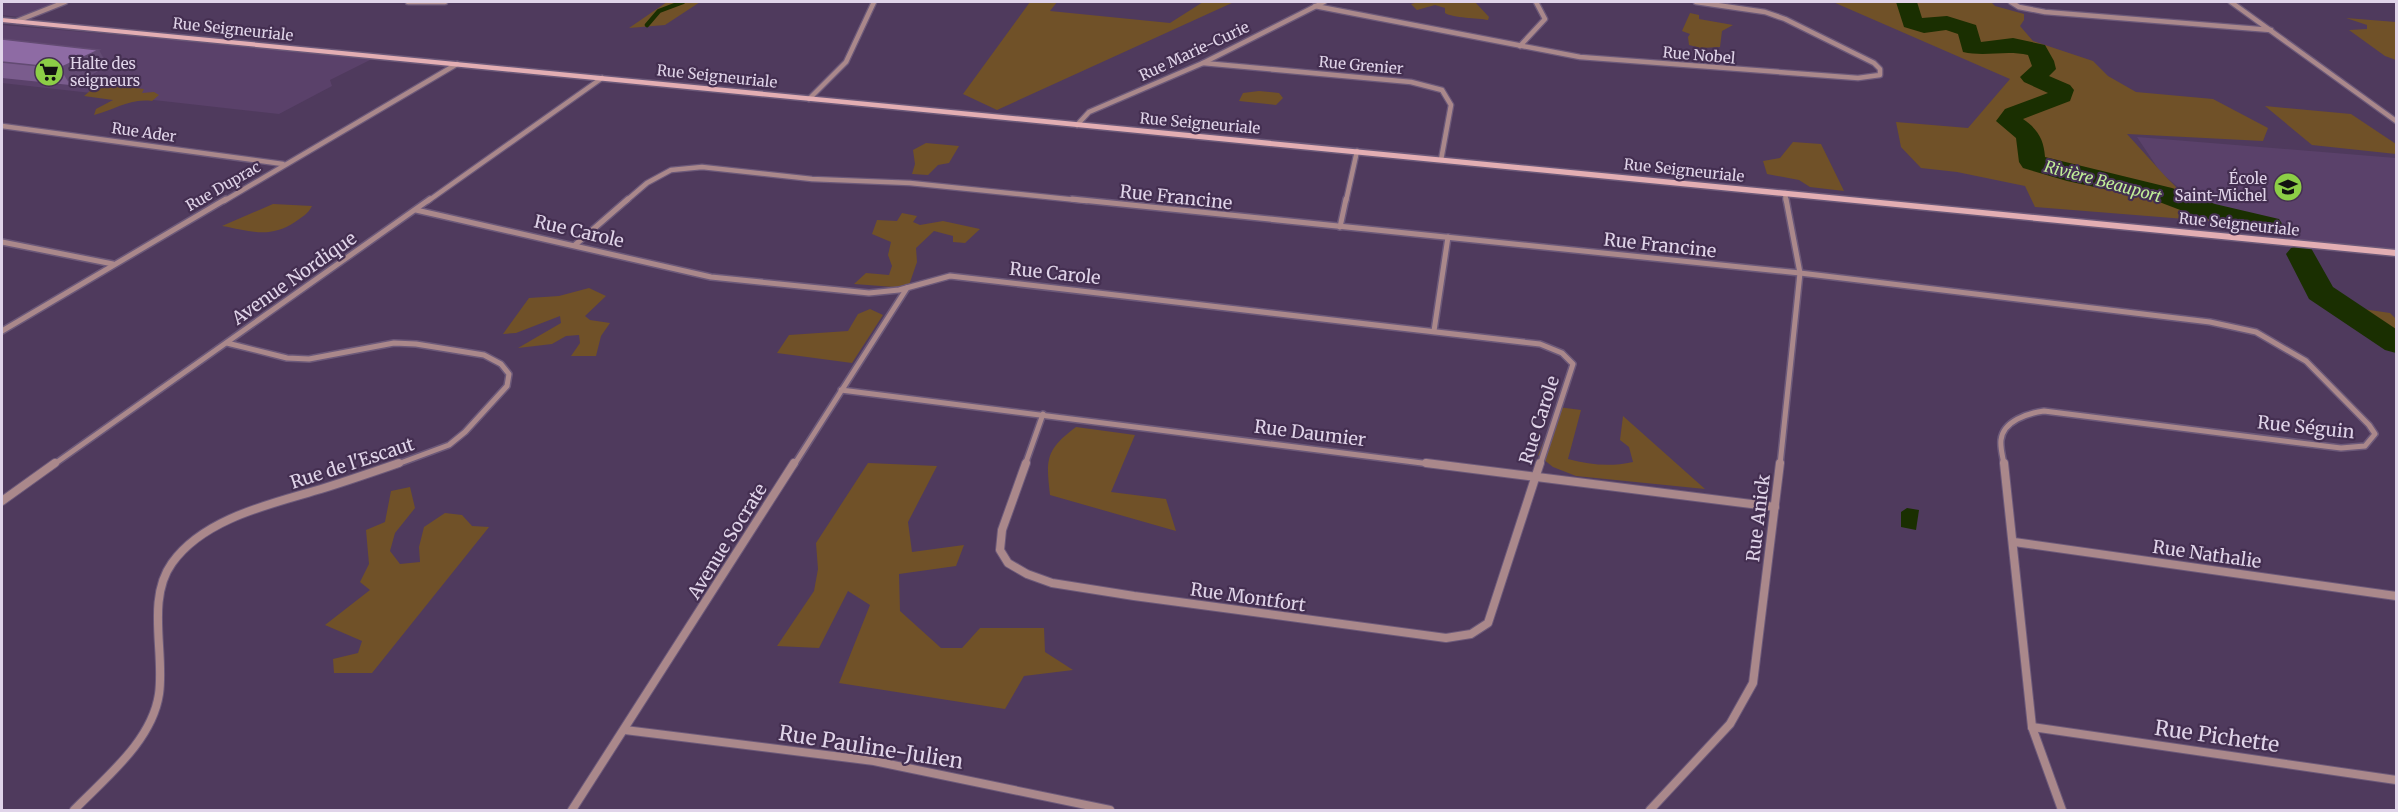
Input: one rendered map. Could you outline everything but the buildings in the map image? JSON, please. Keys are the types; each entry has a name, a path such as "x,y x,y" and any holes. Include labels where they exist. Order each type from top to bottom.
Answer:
{"street":[{"path":"17,21 65,2"},
{"path":"408,2 445,2"},
{"path":"809,99 846,62 874,2"},
{"name":"Rue Marie-Curie","path":"1077,125 1089,112 1203,63 1324,2"},
{"path":"1520,46 1545,19 1536,2"},
{"name":"Rue Nobel","path":"1315,6 1580,57 1758,72 1858,78 1880,75 1880,69 1874,63 1785,19 1738,7 1696,2"},
{"path":"2011,2 2019,7 2045,12 2271,30"},
{"path":"2231,2 2397,122"},
{"name":"Rue Seigneuriale","path":"2,20 2397,253"},
{"name":"Rue Grenier","path":"1203,63 1412,82 1442,90 1451,105 1441,160"},
{"name":"Rue Duprac","path":"2,331 457,64"},
{"name":"Avenue Nordique","path":"2,501 602,78"},
{"name":"Rue Ader","path":"2,126 284,164"},
{"path":"1340,227 1357,151"},
{"name":"Rue Francine","path":"575,245 647,183 671,170 687,167 812,179 910,183 1800,273"},
{"name":"Rue Anick","path":"1650,810 1730,724 1753,683 1776,507 1800,273 1785,193"},
{"name":"Rue Carole","path":"416,210 711,277 759,284 869,293 907,288 934,278 950,276 1536,343 1557,349 1566,354 1574,364 1536,477"},
{"path":"1434,331 1448,237"},
{"path":"2,242 114,264"},
{"name":"Rue Séguin","path":"1800,273 2236,327 2256,332 2306,361 2369,425 2375,434 2371,443 2363,448 2341,448 2053,411 2033,412 2019,416 2009,424 2001,438 2014,542 2032,727 2062,810"},
{"name":"Avenue Socrate","path":"572,810 907,288"},
{"name":"Rue de l'Escaut","path":"74,810 130,750 151,720 159,695 161,585 171,564 191,544 224,523 254,510 428,454 449,445 465,432 507,386 509,374 501,364 484,356 416,344 394,343 309,359 287,358 227,343"},
{"name":"Rue Daumier","path":"841,390 1776,507"},
{"name":"Rue Montfort","path":"1043,414 1002,530 1000,550 1008,563 1017,569 1043,580 1064,585 1438,638 1459,639 1477,633 1488,622 1536,477"},
{"name":"Rue Nathalie","path":"2014,542 2397,596"},
{"name":"Rue Pichette","path":"2032,727 2397,780"},
{"name":"Rue Pauline-Julien","path":"624,730 874,761 1110,810"}],"shaded area":[{"path":"2,2 57,2 20,17 2,15"},
{"path":"667,2 700,2 665,25 629,28"},
{"path":"1030,2 1057,2 1050,11 1170,23 1203,2 1234,2 997,110 963,94"},
{"path":"1475,2 1489,17 1488,20 1454,16 1445,13 1445,8 1435,5 1417,10 1411,4"},
{"path":"1833,2 1991,2 1995,6 2024,14 2024,20 2020,26 2033,41 2093,61 2108,76 2136,92 2213,99 2268,128 2263,141 2127,134 2210,221 2035,207 2025,186 1957,172 1921,168 1901,147 1896,122 1968,128 2010,79"},
{"path":"1690,13 1699,15 1699,19 1733,25 1722,31 1720,47 1701,48 1689,45 1690,34 1682,31"},
{"path":"2346,18 2396,22 2396,60 2385,56 2349,30 2367,29 2367,25"},
{"path":"2,25 376,57 330,80 332,86 279,114 2,83"},
{"path":"111,85 144,89 142,93 154,92 159,95 152,101 136,101 94,115 96,109 113,100 84,96 90,91"},
{"path":"1259,91 1279,93 1283,98 1276,105 1239,101 1243,93"},
{"path":"2265,106 2351,114 2396,144 2396,154 2312,145"},
{"name":"École Saint-Michel","path":"2137,137 2396,158 2396,253 2294,243 2280,224 2193,199 2161,173"},
{"path":"1793,142 1821,144 1844,191 1810,187 1799,180 1767,174 1763,161 1780,158"},
{"path":"926,143 959,146 949,163 938,165 928,175 912,174 915,164 913,150"},
{"path":"273,204 312,206 300,219 286,227 268,232 222,226"},
{"path":"902,213 917,216 913,222 920,225 943,221 980,229 965,243 953,242 953,236 934,231 916,248 917,262 908,288 854,284 866,273 889,275 892,266 888,255 891,242 872,234 877,220 897,221"},
{"path":"589,288 606,296 585,316 590,320 610,323 601,336 596,356 571,356 580,343 579,335 566,336 552,344 518,348 561,323 560,316 516,333 503,334 529,298 559,296"},
{"path":"2356,308 2390,313 2396,319 2396,351 2342,312"},
{"path":"870,309 883,315 852,363 777,353 789,335 848,331 858,314"},
{"path":"1558,407 1581,410 1568,459 1600,465 1633,462 1629,447 1620,440 1623,416 1705,489 1576,476 1553,467 1538,455"},
{"path":"1076,427 1135,435 1111,492 1166,499 1176,531 1050,495 1048,464 1050,456 1058,442"},
{"path":"868,463 937,466 908,522 912,552 964,545 956,566 899,574 900,611 941,648 962,648 980,628 1044,628 1045,652 1073,670 1024,676 1005,709 839,683 870,605 848,591 819,648 777,646 814,591 818,569 816,543"},
{"path":"410,487 415,508 395,533 390,551 400,564 420,562 419,547 424,527 445,513 462,515 472,526 489,527 372,673 334,673 333,659 358,653 362,641 325,625 370,590 360,582 369,564 366,530 385,522 391,491"},
{"path":"1907,508 1919,510 1916,530 1901,527 1901,512"}],"waterway":[{"path":"647,25 659,11 683,2"},
{"name":"Rivière Beauport","path":"1907,2 1912,22 1924,26 1947,23 1968,30 1971,47 1985,49 2013,45 2037,50 2043,61 2044,69 2032,77 2062,90 2061,96 2014,114 2008,121 2021,129 2028,137 2032,162 2076,175 2162,194 2206,210 2269,225"},
{"name":"Rivière Beauport","path":"2301,254 2320,292 2396,343"}],"place":[{"name":"Halte des seigneurs","path":"49,72"},
{"name":"École Saint-Michel","path":"2288,187"}]}
